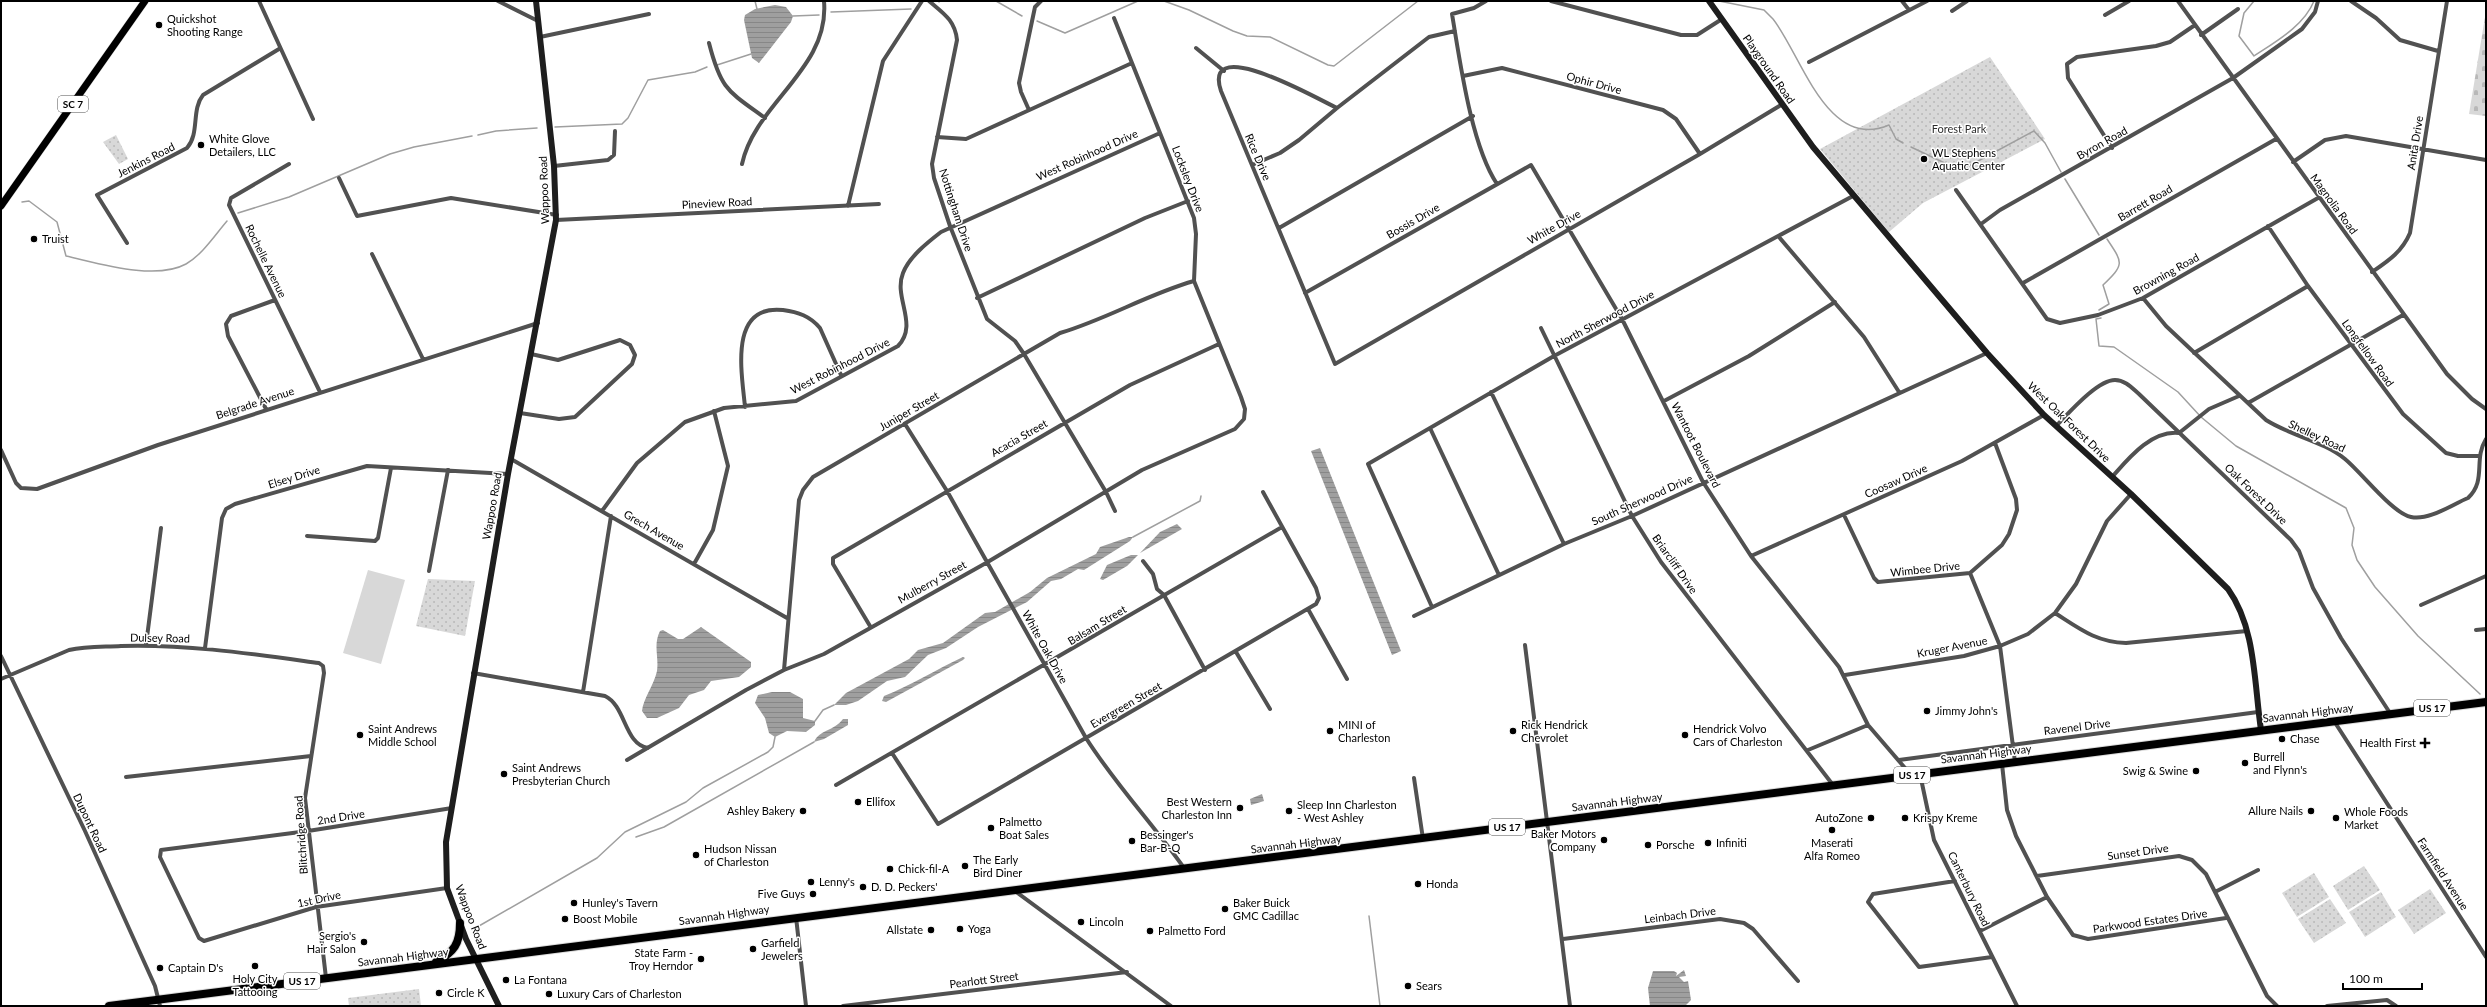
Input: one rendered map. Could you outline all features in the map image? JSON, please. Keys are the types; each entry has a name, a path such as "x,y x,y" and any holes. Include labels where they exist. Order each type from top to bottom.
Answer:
{"highway":[{"name":"Savannah Highway","path":"109,1006 159,1003 326,978 476,958 1423,839 2002,763 2486,702"},
{"path":"432,964 451,953 456,948 460,936 460,923"}],"main road":[{"name":"SC 7","path":"1,206 144,1"},
{"name":"Wappoo Road","path":"498,1006 460,923 447,888 446,842 473,673 508,474 538,324 556,218 554,166 536,1"},
{"name":"Playground Road","path":"1709,1 1813,147"},
{"name":"West Oak Forest Drive","path":"1813,147 1987,353 2044,415 2131,494 2228,589 2240,605 2248,630 2261,730"}],"street":[{"path":"259,1 279,49 313,119"},
{"path":"498,1 538,21"},
{"path":"742,164 746,148 751,138 820,40 825,13 824,1"},
{"path":"848,206 883,61 922,1"},
{"name":"Nottingham Drive","path":"928,1 950,18 955,28 957,40 932,164 950,226 977,298 987,319 1015,341 1024,354 1106,492 1115,511"},
{"path":"1029,110 1021,92 1020,71 1035,7 1042,1"},
{"path":"1486,1 1474,8 1452,14 1463,76 1484,159 1497,184"},
{"path":"1551,1 1681,35 1697,35 1722,19"},
{"path":"1902,1 1909,10"},
{"path":"1809,62 1927,1"},
{"path":"1952,11 1967,1"},
{"path":"2105,14 2129,1"},
{"name":"Magnolia Road","path":"2178,1 2318,198 2447,374 2472,399 2486,409"},
{"path":"2233,78 2302,29 2315,12 2318,1"},
{"path":"2351,1 2376,18 2400,40 2438,51"},
{"name":"Anita Drive","path":"2372,272 2395,256 2404,246 2410,233 2438,51 2448,1"},
{"path":"2202,34 2238,9"},
{"path":"540,37 649,14"},
{"name":"Locksley Drive","path":"1114,18 1194,218 1196,234 1194,280 1241,397 1245,410 1244,419"},
{"path":"2112,148 2068,78 2066,64 2077,57 2170,42 2195,25"},
{"path":"1252,165 1290,147 1337,108 1429,38 1455,31"},
{"path":"709,43 715,69 725,87 766,118"},
{"path":"1196,48 1224,71 1235,66 1252,68 1337,108"},
{"name":"Jenkins Road","path":"127,243 97,195 187,148 193,139 198,103 201,96 206,91 279,49"},
{"path":"937,137 966,139 1132,63"},
{"name":"Ophir Drive","path":"1463,76 1502,68 1663,110 1676,119 1700,154"},
{"name":"Rice Drive","path":"1224,71 1219,78 1219,85 1335,364"},
{"name":"Byron Road","path":"1981,224 2000,210 2112,148 2233,78"},
{"name":"White Drive","path":"1335,364 1700,154 1781,104"},
{"path":"1279,228 1473,116"},
{"path":"554,166 608,160 614,155 615,131"},
{"name":"West Robinhood Drive","path":"602,511 637,463 685,422 714,411 745,406 796,401 841,375 892,351 903,340 907,325 901,288 903,273 930,240 950,226 1160,133"},
{"path":"2293,162 2325,140 2333,137 2346,136 2486,160"},
{"name":"Barrett Road","path":"2023,283 2276,139"},
{"name":"Rochelle Avenue","path":"289,164 230,200 229,206 320,392"},
{"name":"Bossis Drive","path":"1305,293 1531,166"},
{"name":"Wantoot Boulevard","path":"1531,166 1622,319 1703,482 1751,556 1845,675 1868,725 1911,775"},
{"name":"Pineview Road","path":"339,178 357,216 451,198 556,218 879,204"},
{"name":"Browning Road","path":"1956,190 2047,319 2060,323 2098,315 2143,298 2318,198"},
{"name":"North Sherwood Drive","path":"1432,607 1368,464 1554,356 1853,196"},
{"path":"977,298 1145,218 1188,201"},
{"name":"Longfellow Road","path":"2268,226 2308,286 2391,401 2427,438 2446,453 2452,456 2480,456"},
{"path":"1779,236 1864,337 1899,392"},
{"path":"372,254 423,359"},
{"name":"Juniper Street","path":"784,670 787,618 799,500 803,490 813,477 1060,333 1093,323 1165,289 1194,280"},
{"path":"2194,353 2308,286"},
{"name":"Shelley Road","path":"2143,298 2166,326 2239,396 2280,429 2339,455 2396,509 2410,517 2422,517 2468,498 2474,493 2480,481 2480,456 2486,439"},
{"path":"266,409 228,336 226,324 231,316 275,300"},
{"path":"1664,401 1749,356 1835,302"},
{"path":"745,406 741,343 748,326 762,313 780,310 796,312 815,321 820,328 841,375"},
{"path":"2248,403 2403,315"},
{"name":"Belgrade Avenue","path":"1,450 16,483 21,488 37,489 134,453 266,409 538,324"},
{"name":"Briarcliff Drive","path":"1541,328 1632,516 1661,562 1808,750 1833,786"},
{"path":"520,413 559,419 575,417 632,364 635,355 630,345 620,340 558,360 531,354"},
{"name":"Acacia Street","path":"870,626 833,564 833,558 1130,385 1219,344"},
{"name":"South Sherwood Drive","path":"1414,616 1564,544 1632,516 1899,392 1987,353"},
{"name":"Oak Forest Drive","path":"2056,426 2102,384 2114,380 2126,383 2291,540 2299,551 2313,588 2341,638 2390,713"},
{"path":"1491,392 1564,544"},
{"path":"2112,478 2137,449 2171,432 2179,433 2209,409 2239,396"},
{"path":"694,564 714,530 727,472 726,454 714,411"},
{"name":"Coosaw Drive","path":"1751,556 1962,462 2044,415"},
{"name":"Mulberry Street","path":"627,760 784,670 824,654 870,626 986,563 1142,470 1236,429 1244,419"},
{"name":"White Oak Drive","path":"904,424 947,491 986,563 1103,765 1162,837 1184,868"},
{"path":"1430,428 1499,575"},
{"name":"Wimbee Drive","path":"1844,515 1874,578 1878,582 1970,573 2002,545 2009,534 2017,510 2016,498 1995,443"},
{"name":"Grech Avenue","path":"511,459 787,618"},
{"name":"Elsey Drive","path":"205,648 222,518 226,509 235,504 358,467 508,474"},
{"path":"307,536 375,541 378,538 391,468"},
{"path":"429,571 448,470"},
{"path":"1263,492 1282,527"},
{"name":"Kruger Avenue","path":"1845,675 1964,656 2000,646 2028,634 2055,613 2076,584 2107,521 2131,494"},
{"path":"583,692 611,516"},
{"name":"Balsam Street","path":"836,785 1045,666 1282,527"},
{"name":"Evergreen Street","path":"892,753 938,824 1205,670 1316,604 1319,598 1282,527"},
{"path":"146,645 161,528"},
{"path":"1143,561 1153,574 1157,589 1164,595 1205,670"},
{"path":"1970,573 2000,646 2015,762"},
{"path":"2421,605 2486,576"},
{"path":"1308,609 1347,678"},
{"path":"2055,613 2095,639 2111,643 2126,643 2248,630"},
{"path":"2476,630 2486,629"},
{"name":"Dulsey Road","path":"1,679 74,649 146,645 205,648 319,663 323,666"},
{"path":"1525,645 1563,939 1570,1006"},
{"path":"1236,652 1270,709"},
{"name":"Dupont Road","path":"1,656 85,831 155,986 159,1003"},
{"name":"Blitchridge Road","path":"323,666 324,673 305,798 316,907 326,978"},
{"path":"473,673 605,696 616,703 637,743 648,748"},
{"name":"Ravenel Drive","path":"1899,760 2258,712"},
{"name":"Farmfield Avenue","path":"2333,721 2486,957"},
{"path":"1808,750 1868,725"},
{"path":"126,777 311,756"},
{"name":"Parkwood Estates Drive","path":"2002,763 2007,810 2011,823 2047,897 2073,935 2088,939 2226,918"},
{"name":"Canterbury Road","path":"1920,774 1934,840 2017,1006"},
{"path":"1414,778 1423,839"},
{"name":"2nd Drive","path":"199,938 160,857 161,850 308,831 452,808"},
{"name":"Sunset Drive","path":"2037,876 2179,856 2192,860 2201,868 2215,892 2226,918 2250,965 2267,996 2277,1006"},
{"path":"2215,892 2258,870"},
{"path":"1955,881 1873,894 1868,902 1919,966 1992,957"},
{"name":"1st Drive","path":"199,938 204,941 212,939 316,907 447,888"},
{"path":"1015,890 1171,1006"},
{"path":"1980,931 2047,897"},
{"path":"796,917 806,1006"},
{"name":"Leinbach Drive","path":"1563,939 1720,919 1732,920 1753,929 1798,981"},
{"name":"Pearlott Street","path":"843,1006 1127,972"},
{"path":"2327,1006 2387,1000 2396,1006"}],"green space":[{"path":"2486,11 2486,116 2469,114"},
{"name":"Forest Park","path":"1990,57 2045,139 1923,203 1889,232 1820,149"},
{"path":"116,135 128,159 119,164 103,142"},
{"path":"368,570 405,580 381,664 343,653"},
{"path":"428,579 475,581 465,636 416,626"},
{"path":"2364,866 2380,890 2348,910 2333,886"},
{"path":"2314,873 2329,897 2297,917 2282,893"},
{"path":"2430,889 2446,913 2414,934 2398,910"},
{"path":"2381,892 2396,917 2365,937 2349,912"},
{"path":"2330,899 2346,923 2314,943 2298,919"},
{"path":"419,989 421,1006 349,1006 348,998"}],"shaded area":[{"path":"775,5 786,7 793,16 791,22 759,63 752,58 744,20 745,15 755,9"},
{"path":"1320,448 1401,651 1392,655 1311,451"},
{"path":"1177,524 1182,529 1140,553 1160,532"},
{"path":"1133,537 1130,541 1084,570 1078,569 1061,579 1051,581 1027,602 978,627 946,648 928,655 905,677 887,681 858,701 846,705 834,705 846,693 909,659 918,650 943,643 985,613 995,612 1030,592 1047,578 1096,554 1100,547"},
{"path":"1131,555 1138,555 1127,566 1103,580 1100,579 1107,565"},
{"path":"701,627 751,662 751,667 739,677 711,681 704,690 689,695 679,708 657,718 647,718 642,711 644,702 657,671 657,641 660,631 663,630 678,639 683,639"},
{"path":"963,657 965,658 963,660 886,702 882,701 884,696"},
{"path":"772,692 790,692 803,699 803,718 815,721 815,725 806,732 787,731 775,737 769,733 765,718 755,703 758,695"},
{"path":"843,719 848,719 848,725 824,739 814,742 819,735 835,726"},
{"path":"1262,794 1264,801 1251,805 1250,799"},
{"path":"1684,970 1686,976 1679,977 1684,982 1688,981 1691,1000 1685,1006 1650,1006 1648,988 1653,971 1674,971 1677,973 1676,976"}],"waterway":[{"path":"755,1 757,9"},
{"path":"996,1 1022,16"},
{"path":"1037,21 1065,33 1138,1"},
{"path":"1164,1 1189,10 1247,36 1270,37 1328,65 1334,66 1418,1"},
{"path":"1719,1 1764,10 1773,19 1818,95 1832,113 1849,125 1867,130 1889,125 1896,139 1903,143"},
{"path":"2254,1 2244,13 2239,36 2254,56 2280,39 2296,26 2309,10 2314,1"},
{"path":"831,12 911,9"},
{"path":"793,16 819,15"},
{"path":"717,65 751,54"},
{"path":"555,127 622,124 628,118 648,80 695,72 707,67"},
{"path":"478,135 496,131 537,128"},
{"path":"1911,147 1953,167 1967,167 2034,131 2045,143 2061,172"},
{"path":"238,213 289,197 390,154 414,147 472,136"},
{"path":"2065,179 2099,235"},
{"path":"22,202 29,201 57,222 66,256 110,266 143,271 173,269 186,264 203,250 227,221"},
{"path":"2099,310 2109,304 2103,285 2118,268 2119,263 2119,259 2107,239"},
{"path":"2101,318 2096,319 2099,346 2114,347 2178,392 2201,417 2236,446 2346,508 2354,528 2352,545 2357,560 2375,587 2418,636 2480,694"},
{"path":"1133,537 1200,501 1201,496"},
{"path":"815,721 823,710 834,705"},
{"path":"472,930 597,858 625,832 686,802 703,788 768,752 773,747 775,737"},
{"path":"636,837 664,827 814,742"},
{"path":"1369,916 1380,1006"}],"place":[{"name":"Quickshot Shooting Range","path":"159,25"},
{"name":"White Glove Detailers, LLC","path":"201,145"},
{"name":"WL Stephens Aquatic Center","path":"1924,159"},
{"name":"Truist","path":"34,239"},
{"name":"Jimmy John's","path":"1927,711"},
{"name":"MINI of Charleston","path":"1330,731"},
{"name":"Rick Hendrick Chevrolet","path":"1513,731"},
{"name":"Saint Andrews Middle School","path":"360,735"},
{"name":"Hendrick Volvo Cars of Charleston","path":"1685,735"},
{"name":"Chase","path":"2282,739"},
{"name":"Health First","path":"2425,743"},
{"name":"Burrell and Flynn's","path":"2245,763"},
{"name":"Swig & Swine","path":"2196,771"},
{"name":"Saint Andrews Presbyterian Church","path":"504,774"},
{"name":"Ellifox","path":"858,802"},
{"name":"Best Western Charleston Inn","path":"1240,808"},
{"name":"Ashley Bakery","path":"803,811"},
{"name":"Sleep Inn Charleston - West Ashley","path":"1289,811"},
{"name":"Allure Nails","path":"2311,811"},
{"name":"AutoZone","path":"1871,818"},
{"name":"Krispy Kreme","path":"1905,818"},
{"name":"Whole Foods Market","path":"2336,818"},
{"name":"Palmetto Boat Sales","path":"991,828"},
{"name":"Maserati Alfa Romeo","path":"1832,830"},
{"name":"Baker Motors Company","path":"1604,840"},
{"name":"Bessinger's Bar-B-Q","path":"1132,841"},
{"name":"Infiniti","path":"1708,843"},
{"name":"Porsche","path":"1648,845"},
{"name":"Hudson Nissan of Charleston","path":"696,855"},
{"name":"The Early Bird Diner","path":"965,866"},
{"name":"Chick-fil-A","path":"890,869"},
{"name":"Lenny's","path":"811,882"},
{"name":"Honda","path":"1418,884"},
{"name":"D. D. Peckers'","path":"863,887"},
{"name":"Five Guys","path":"813,894"},
{"name":"Hunley's Tavern","path":"574,903"},
{"name":"Baker Buick GMC Cadillac","path":"1225,909"},
{"name":"Boost Mobile","path":"565,919"},
{"name":"Lincoln","path":"1081,922"},
{"name":"Yoga","path":"960,929"},
{"name":"Allstate","path":"931,930"},
{"name":"Palmetto Ford","path":"1150,931"},
{"name":"Sergio's Hair Salon","path":"364,942"},
{"name":"Garfield Jewelers","path":"753,949"},
{"name":"State Farm - Troy Herndor","path":"701,959"},
{"name":"Holy City Tattooing","path":"255,966"},
{"name":"Captain D's","path":"160,968"},
{"name":"La Fontana","path":"506,980"},
{"name":"Sears","path":"1408,986"},
{"name":"Circle K","path":"439,993"},
{"name":"Luxury Cars of Charleston","path":"549,994"}]}
